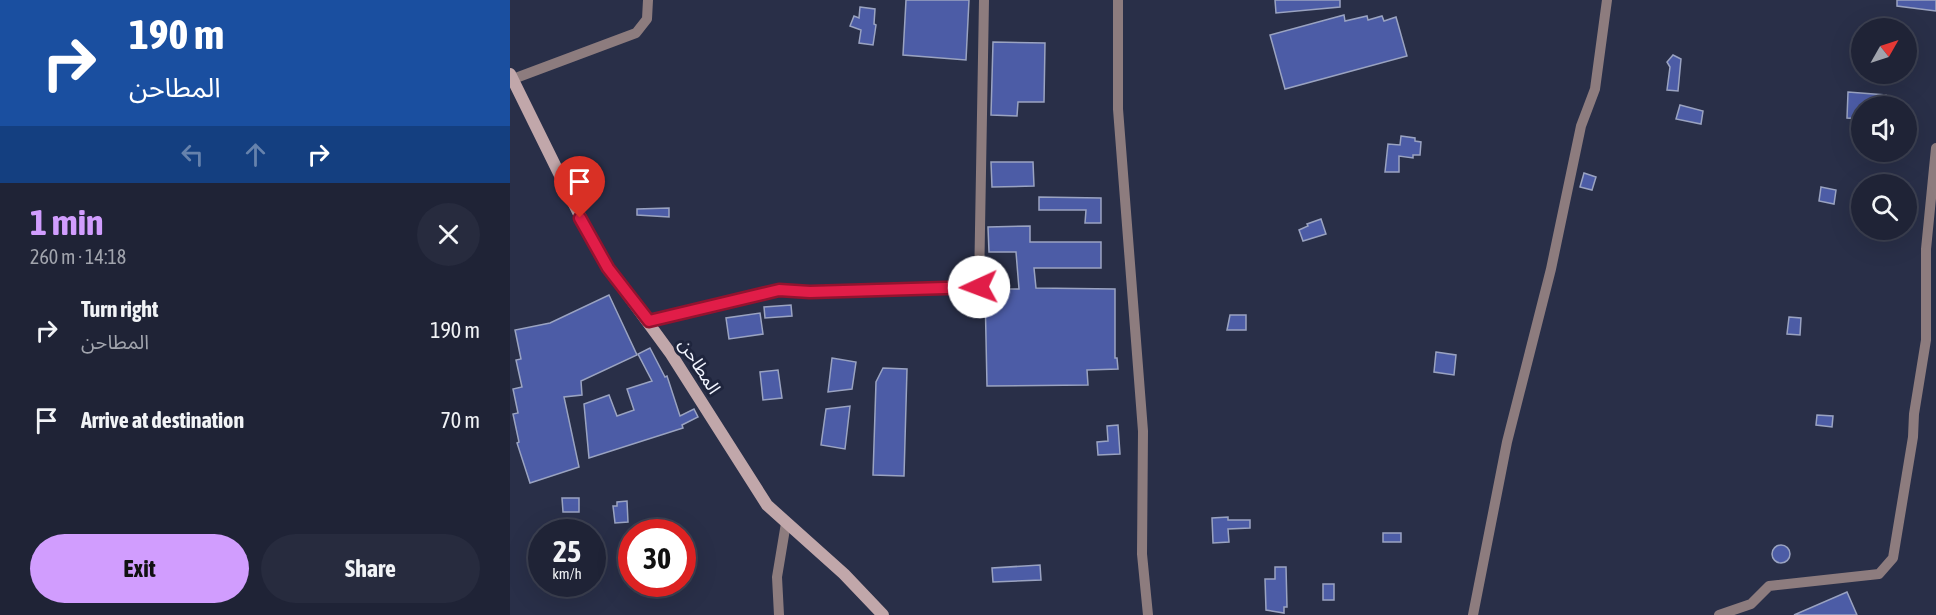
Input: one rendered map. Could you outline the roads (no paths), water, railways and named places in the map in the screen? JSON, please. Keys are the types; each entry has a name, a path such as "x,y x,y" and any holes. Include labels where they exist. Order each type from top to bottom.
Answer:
{"main road":[{"name":"المطاحن","path":"512,77 580,218 608,268 649,321 767,505 811,543 883,615"}],"street":[{"path":"512,77 636,33 647,19 648,0"},
{"path":"649,321 779,290 810,292 979,287 984,0"},
{"path":"1118,0 1118,109 1143,431 1142,554 1148,615"},
{"path":"1473,615 1507,442 1551,269 1581,126 1595,89 1607,0"},
{"path":"1719,615 1750,604 1769,586 1879,574 1893,558 1926,340 1926,249 1936,148"},
{"path":"779,615 777,577 786,523"}]}
